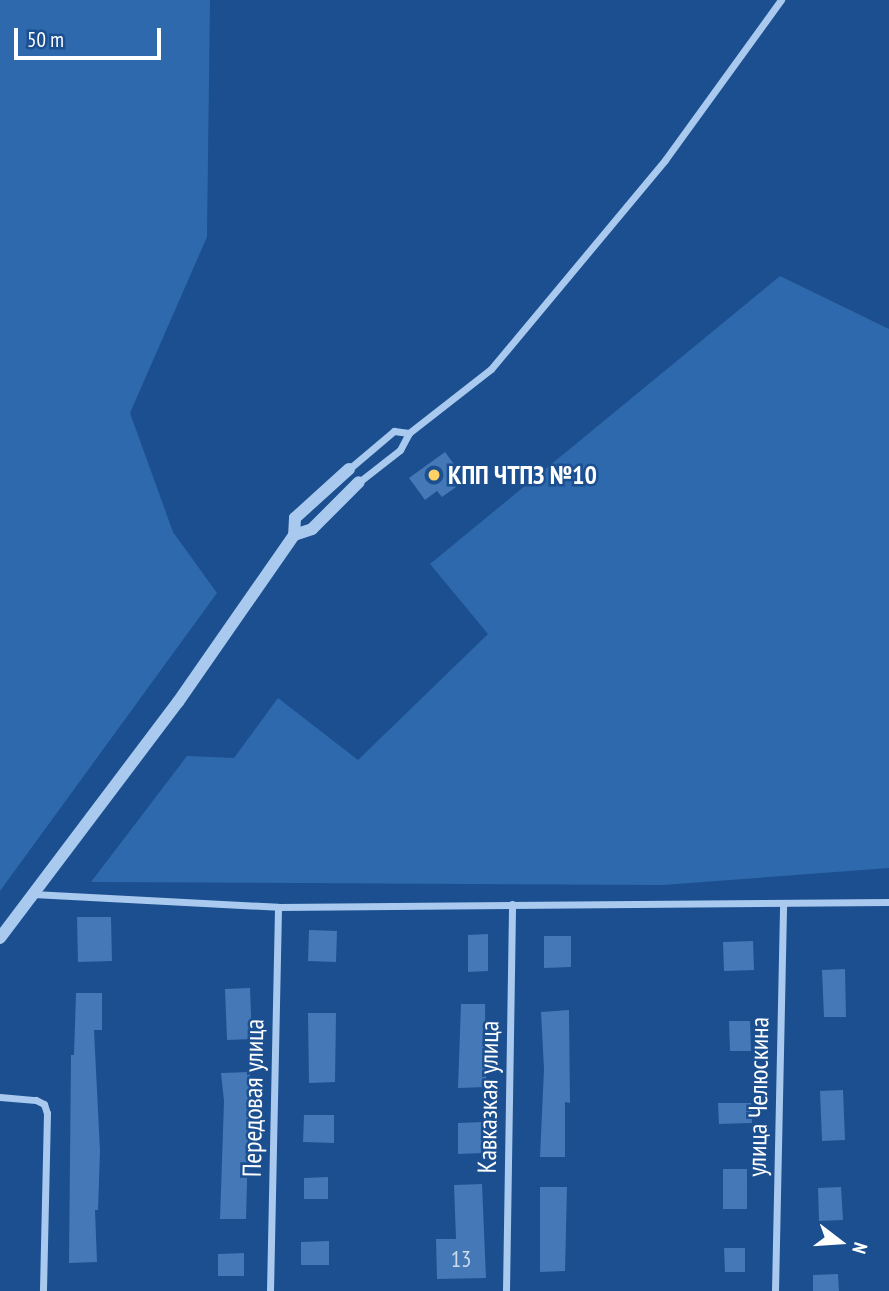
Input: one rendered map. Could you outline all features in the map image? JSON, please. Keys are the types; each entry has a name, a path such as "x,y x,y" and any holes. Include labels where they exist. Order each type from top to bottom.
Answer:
{"street":[{"path":"294,535 312,529 359,482 400,450 409,433 491,369 665,160 781,0"},
{"path":"0,938 178,702 294,535 295,518 394,431 409,433"},
{"path":"31,894 278,907 889,902"},
{"name":"Кавказкая улица","path":"506,1291 512,904"},
{"name":"улица Челюскина","path":"775,1291 783,904"},
{"name":"Передовая улица","path":"270,1291 278,907"},
{"path":"0,1097 36,1100 44,1104 47,1113 43,1291"}],"shaded area":[{"path":"0,0 210,0 207,237 130,413 173,532 217,593 0,891"},
{"path":"780,276 889,329 889,868 663,885 91,882 187,756 234,758 278,698 358,760 488,634 430,564"}],"building":[{"name":"КПП ЧТПЗ №10","path":"445,452 459,471 449,478 456,487 442,497 437,491 425,500 409,478"},
{"path":"77,917 111,917 112,961 78,962"},
{"path":"309,930 337,931 336,962 308,961"},
{"path":"488,934 488,971 468,972 468,935"},
{"path":"544,936 571,936 571,967 544,968"},
{"path":"753,941 754,970 724,971 723,942"},
{"path":"845,969 846,1017 824,1017 822,970"},
{"path":"250,988 252,1039 227,1040 225,989"},
{"path":"76,993 102,993 102,1030 94,1030 100,1151 98,1210 95,1210 97,1262 69,1263 71,1055 74,1055"},
{"path":"461,1004 485,1004 486,1087 458,1088"},
{"path":"569,1010 570,1103 565,1102 565,1157 540,1157 544,1069 541,1012"},
{"path":"308,1013 336,1013 335,1082 309,1083"},
{"path":"729,1021 750,1021 751,1051 730,1051"},
{"path":"250,1072 246,1219 220,1219 224,1101 221,1073"},
{"path":"843,1090 845,1140 822,1141 820,1091"},
{"path":"718,1103 751,1103 752,1123 719,1124"},
{"path":"304,1115 334,1115 334,1143 303,1142"},
{"path":"483,1122 484,1153 458,1154 458,1123"},
{"path":"723,1169 747,1169 747,1209 723,1209"},
{"path":"328,1177 328,1199 304,1199 304,1178"},
{"path":"482,1184 486,1278 437,1279 436,1239 456,1239 454,1185"},
{"path":"540,1187 567,1187 565,1271 540,1272"},
{"path":"841,1187 843,1220 819,1221 818,1188"},
{"path":"329,1241 329,1265 301,1265 301,1242"},
{"path":"724,1248 745,1248 745,1272 725,1272"},
{"path":"244,1253 244,1276 218,1276 218,1254"},
{"path":"838,1274 839,1291 813,1291 813,1275"}],"place":[{"name":"КПП ЧТПЗ №10","path":"434,475"}]}
